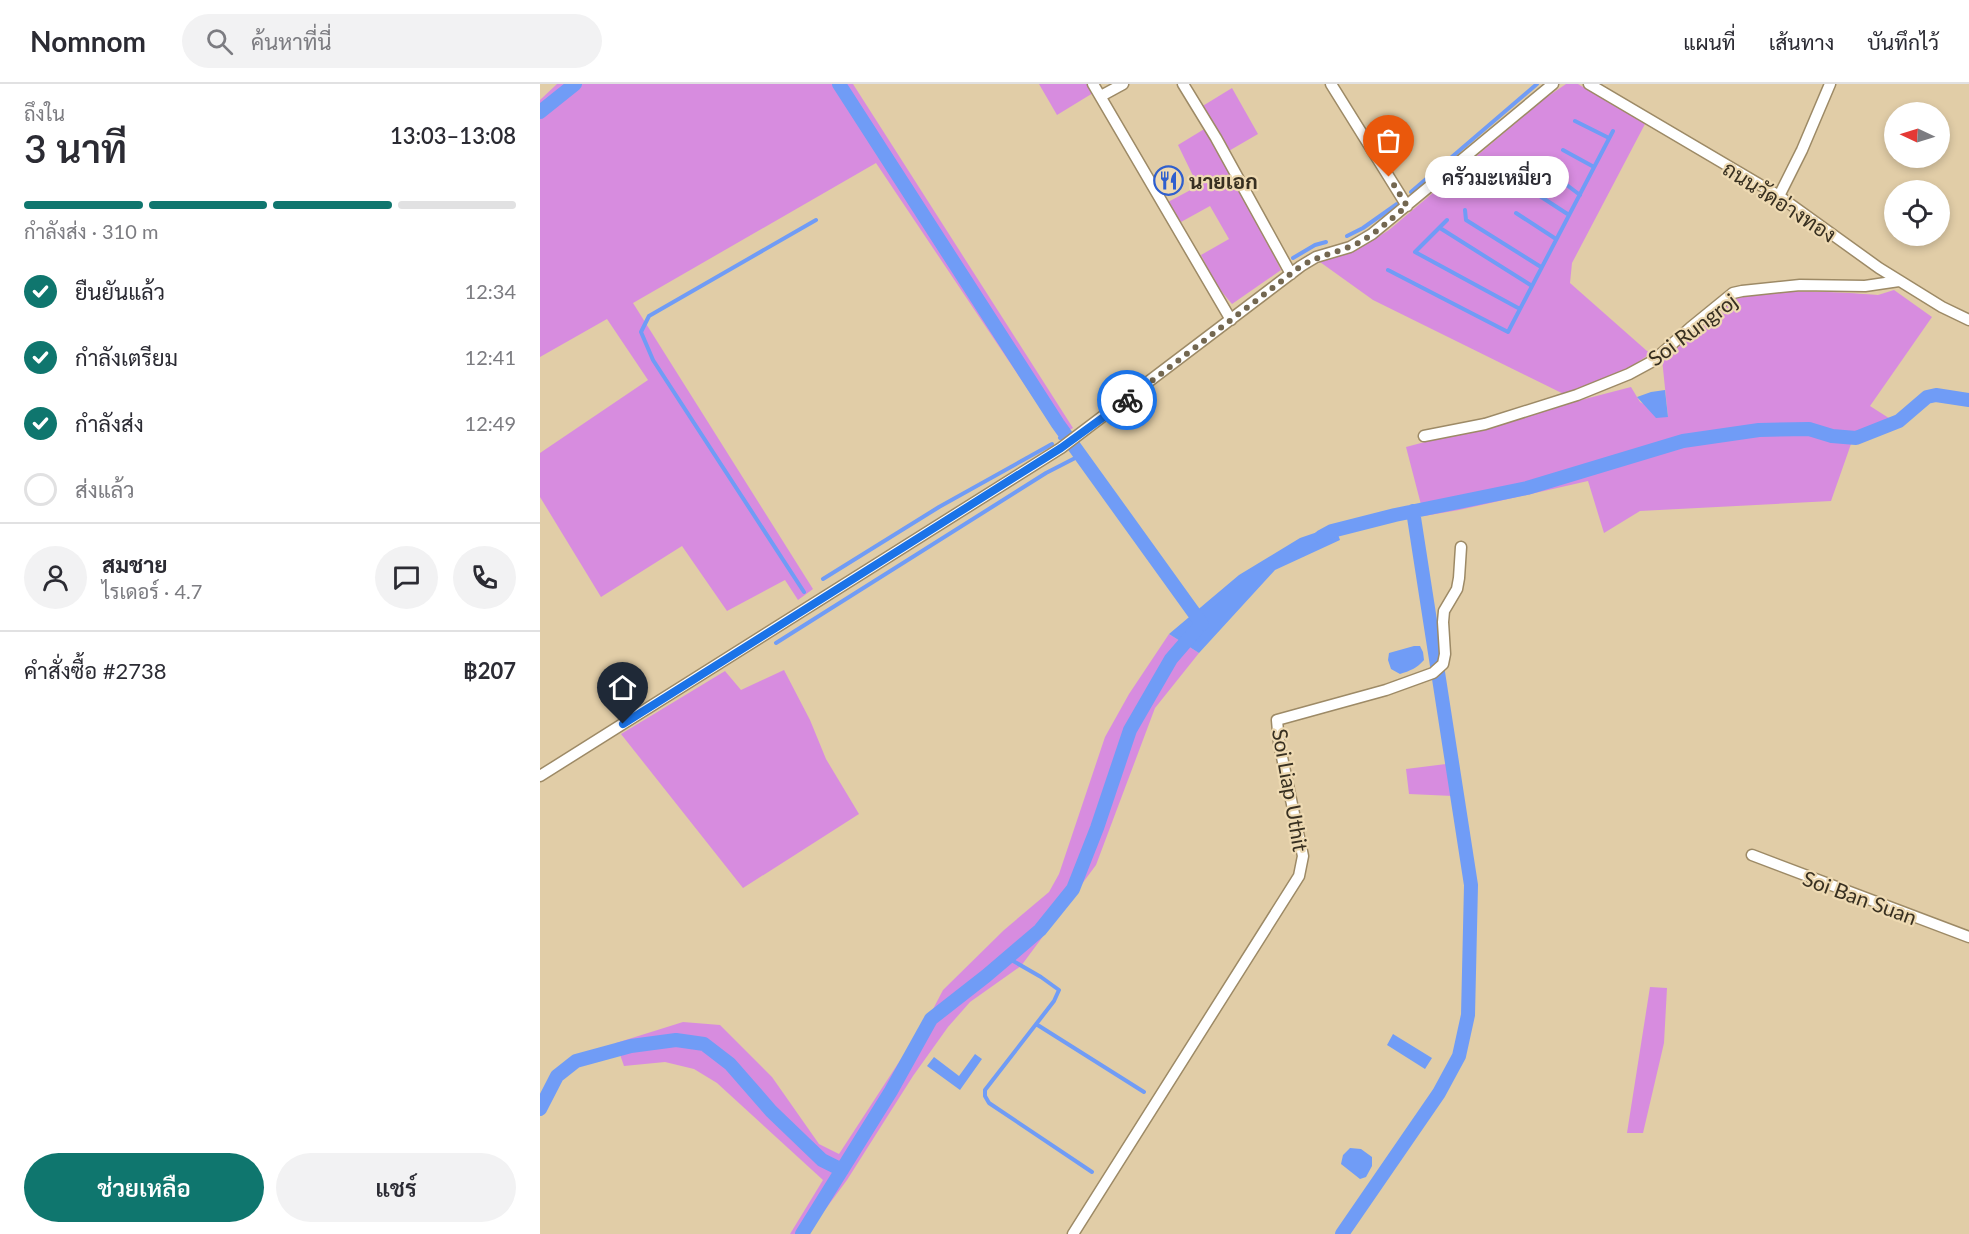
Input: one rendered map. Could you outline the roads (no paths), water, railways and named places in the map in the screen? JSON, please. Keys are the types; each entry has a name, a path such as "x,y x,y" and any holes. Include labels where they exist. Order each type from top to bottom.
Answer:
{"street":[{"path":"1093,84 1231,320"},
{"path":"1101,96 1123,84"},
{"path":"1183,84 1216,138 1291,274"},
{"path":"1331,84 1407,206"},
{"path":"540,776 1077,438 1291,274 1316,257 1350,247 1372,234 1553,84"},
{"name":"ถนนวัดอ่างทอง","path":"1589,84 1779,196 1899,281 1969,320"},
{"path":"1779,196 1802,150 1830,84"},
{"name":"Soi Rungroj","path":"1424,436 1485,424 1577,395 1629,374 1653,361 1733,294 1742,291 1800,285 1865,286 1899,281"},
{"name":"Soi Liap Uthit","path":"1073,1234 1302,868 1303,856 1279,742 1277,720 1386,690 1433,673 1443,664 1445,654 1444,611 1457,589 1460,578 1461,548"},
{"name":"Soi Ban Suan","path":"1752,855 1969,937"}],"water":[{"path":"1665,390 1668,417 1656,418 1637,397"},
{"path":"1335,526 1340,540 1275,570 1199,653 1169,634 1239,575 1300,538"},
{"path":"1420,646 1423,652 1424,660 1421,663 1400,674 1391,669 1388,660 1389,653"},
{"path":"1393,1034 1432,1058 1425,1069 1387,1045"},
{"path":"975,1054 982,1059 960,1090 927,1066 934,1057 959,1076"},
{"path":"1350,1148 1361,1149 1372,1157 1372,1166 1366,1177 1360,1179 1341,1164 1343,1155"}],"waterway":[{"path":"540,112 575,84"},
{"path":"839,84 1058,424 1202,624"},
{"path":"1411,192 1537,84"},
{"path":"1575,121 1609,138"},
{"path":"1388,270 1508,332 1613,131"},
{"path":"1563,150 1594,167"},
{"path":"1551,173 1580,195"},
{"path":"1529,189 1569,215"},
{"path":"1347,236 1363,228 1397,204"},
{"path":"1465,210 1466,220 1541,267"},
{"path":"1516,213 1556,239"},
{"path":"804,592 653,360 641,332 649,316 816,220"},
{"path":"1447,220 1415,252 1520,309"},
{"path":"1440,228 1532,286"},
{"path":"1293,258 1315,245 1326,242"},
{"path":"1321,537 1332,531 1395,515 1527,488 1683,441 1759,430 1809,429 1832,436 1856,438 1899,421 1927,397 1936,395 1969,400"},
{"path":"1060,438 1066,434"},
{"path":"823,579 939,507 1052,444"},
{"path":"776,643 1046,473 1081,455"},
{"path":"1342,1234 1439,1093 1459,1056 1468,1015 1471,885 1413,511"},
{"path":"802,1234 891,1091 931,1019 1040,930 1073,889 1097,828 1130,730 1171,659 1197,629"},
{"path":"1008,958 1059,990 1054,1001 985,1090 985,1096 989,1103 1092,1172"},
{"path":"1036,1024 1144,1092"},
{"path":"540,1109 557,1076 576,1061 631,1046 676,1040 704,1044 730,1064 771,1111 822,1160 842,1170"}],"place":[{"name":"ครัวมะเหมี่ยว","path":"1389,177"},
{"name":"นายเอก","path":"1168,180"}]}
